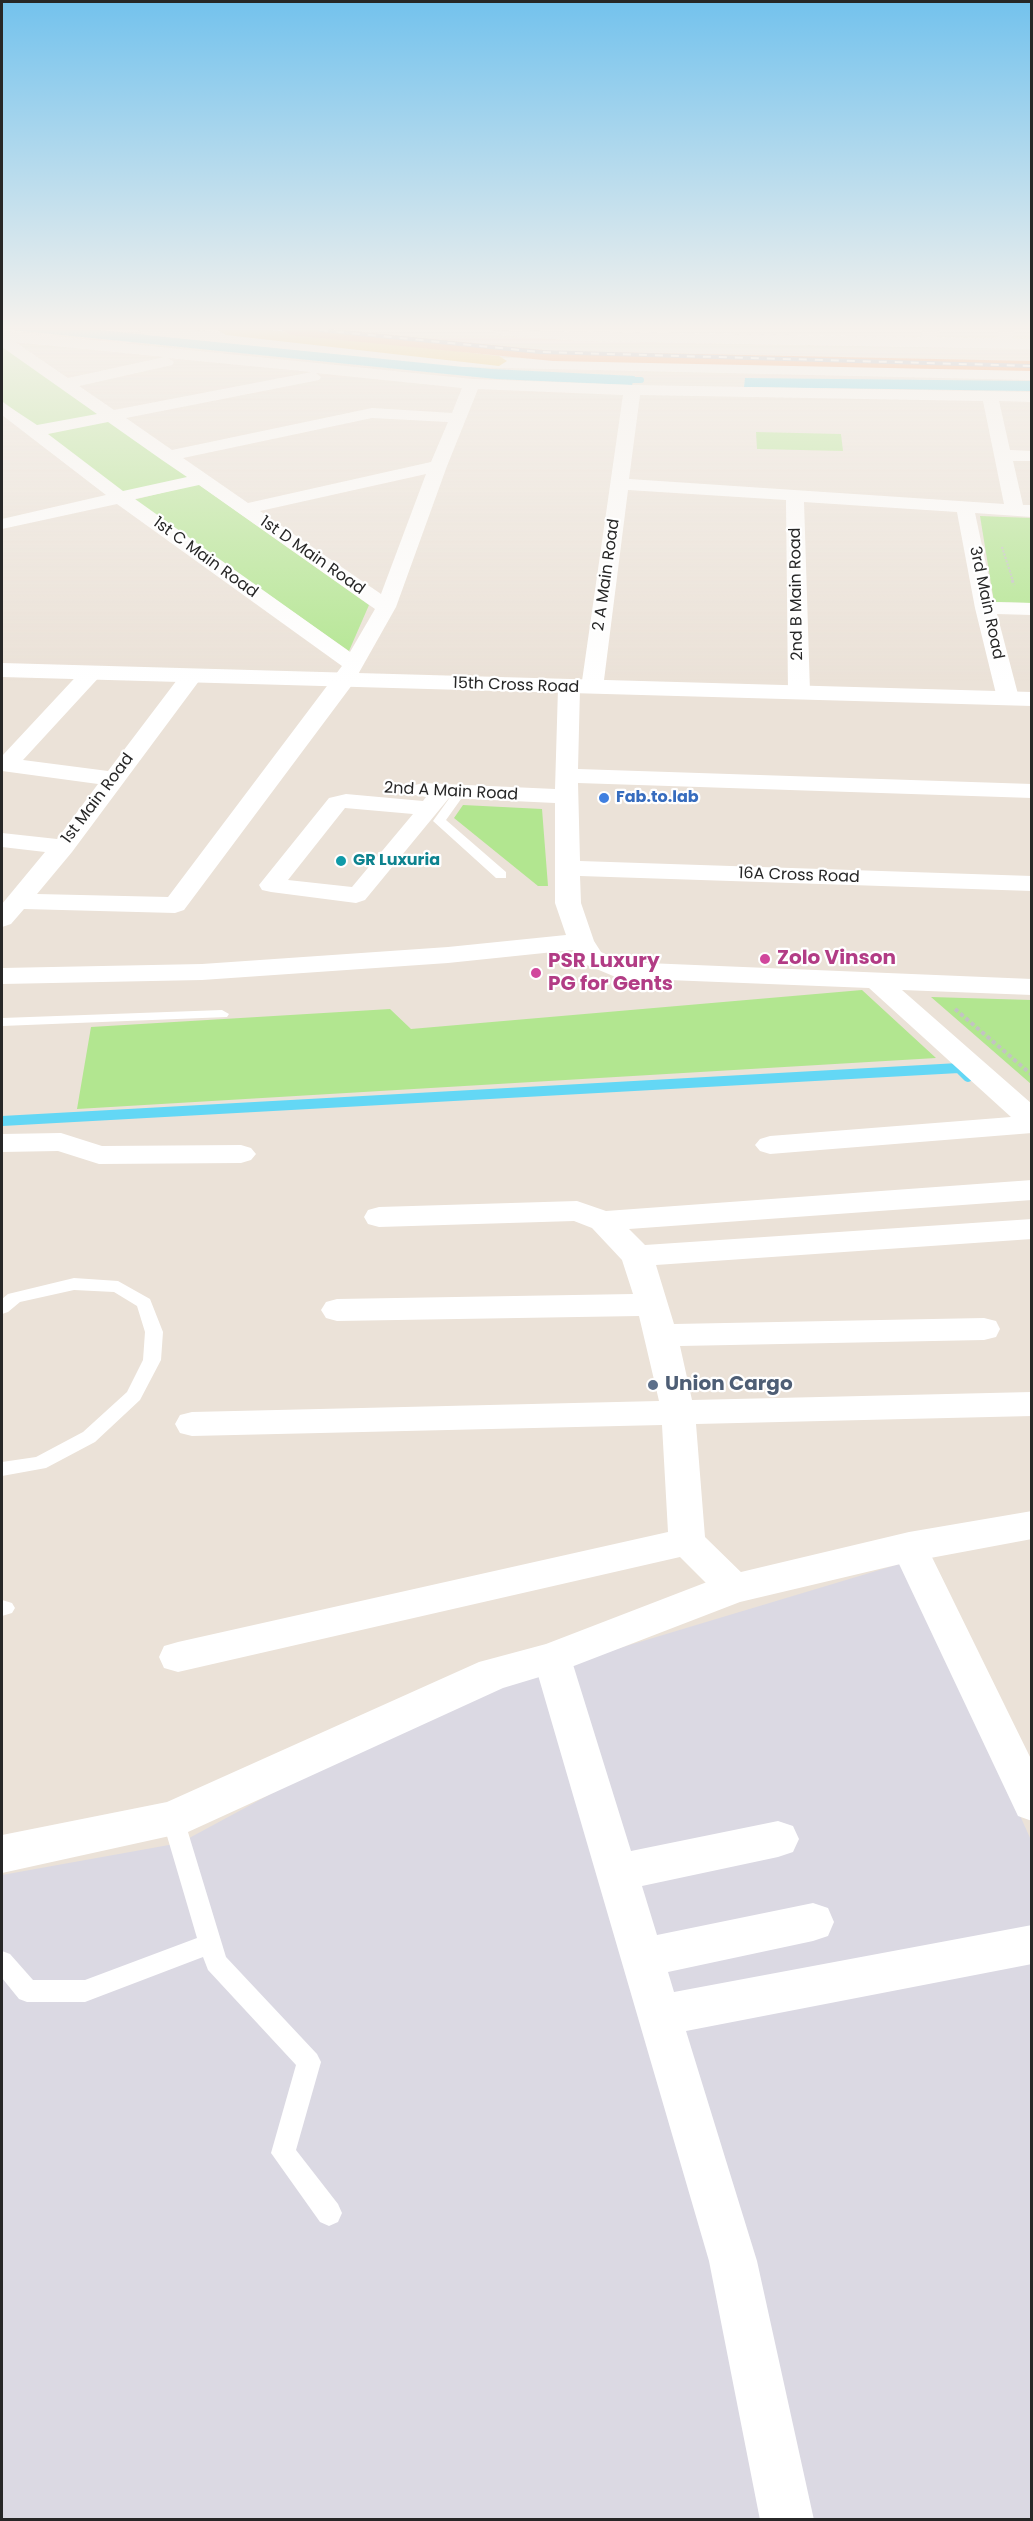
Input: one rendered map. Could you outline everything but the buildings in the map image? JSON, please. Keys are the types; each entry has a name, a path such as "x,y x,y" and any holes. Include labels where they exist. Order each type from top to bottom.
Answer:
{"street":[{"name":"1st C Main Road","path":"56,448 348,672"},
{"name":"1st D Main Road","path":"156,448 386,607"},
{"path":"168,456 208,448"},
{"path":"9,910 175,904 348,672 386,607 446,448"},
{"name":"2 A Main Road","path":"581,940 568,903 566,787 580,688 624,448"},
{"path":"619,484 1023,511 1003,448"},
{"path":"1005,455 1032,456"},
{"path":"245,509 438,466"},
{"path":"6,518 122,498 201,479"},
{"name":"2nd B Main Road","path":"795,496 799,692"},
{"name":"3rd Main Road","path":"965,507 985,608 1008,698"},
{"path":"985,608 1032,609"},
{"name":"15th Cross Road","path":"2,669 191,677 348,672 580,688 1032,699"},
{"path":"4,764 92,673"},
{"name":"1st Main Road","path":"9,910 63,847 191,677"},
{"path":"4,764 113,778"},
{"name":"2nd A Main Road","path":"336,786 444,797 566,787"},
{"path":"566,787 1032,791"},
{"path":"444,797 356,895 271,885 338,803 444,797"},
{"path":"2,840 63,847"},
{"name":"16A Cross Road","path":"566,868 1032,884"},
{"path":"2,976 202,972 448,956 581,940 591,957 618,970 1032,987"},
{"path":"878,982 1032,1122"},
{"path":"770,1145 1032,1122"},
{"path":"2,1143 61,1142 99,1155 241,1154"},
{"path":"603,1221 1032,1190"},
{"path":"380,1217 577,1211 603,1221 637,1256 650,1305 661,1335 678,1412 687,1542 734,1588"},
{"path":"637,1256 1032,1229"},
{"path":"337,1310 650,1305"},
{"path":"661,1335 984,1329"},
{"path":"192,1424 1032,1404"},
{"path":"2,1854 173,1819 495,1673 552,1658 734,1588 909,1547 1032,1525"},
{"path":"178,1657 687,1542"},
{"path":"909,1547 1032,1804"},
{"path":"552,1658 733,2261 787,2520"},
{"path":"616,1873 778,1839"},
{"path":"642,1958 813,1922"},
{"path":"658,2016 1032,1944"}],"lane":[{"path":"444,797 439,820 501,875"},
{"path":"2,1022 222,1014"},
{"path":"2,1308 14,1298 74,1284 118,1287 144,1303 154,1332 152,1360 134,1396 96,1430 40,1463 2,1470"},
{"path":"173,1819 216,1963 309,2062 283,2153 329,2214"},
{"path":"2,1961 27,1991 85,1991 210,1944"}],"path":[{"path":"999,537 1016,593"},
{"path":"963,1006 952,1006 1032,1075"}],"shaded area":[{"path":"906,1562 1031,1840 1031,2519 2,2520 2,1875 180,1843 493,1674 573,1662"}],"green space":[{"path":"62,448 148,448 191,477 123,492"},
{"path":"843,448 843,451 757,449"},
{"path":"198,484 369,605 349,651 133,500"},
{"path":"980,516 1031,518 1031,603 994,602"},
{"path":"463,805 542,809 548,886 538,886 454,818"},
{"path":"862,990 936,1058 77,1109 91,1027 390,1009 411,1029"},
{"path":"931,997 1031,1000 1031,1084"}],"waterway":[{"path":"2,1121 959,1068 968,1077"}],"place":[{"name":"Fab.to.lab","path":"604,798"},
{"name":"GR Luxuria","path":"341,861"},
{"name":"Zolo Vinson","path":"765,959"},
{"name":"PSR Luxury PG for Gents","path":"536,973"},
{"name":"Union Cargo","path":"653,1385"}]}
